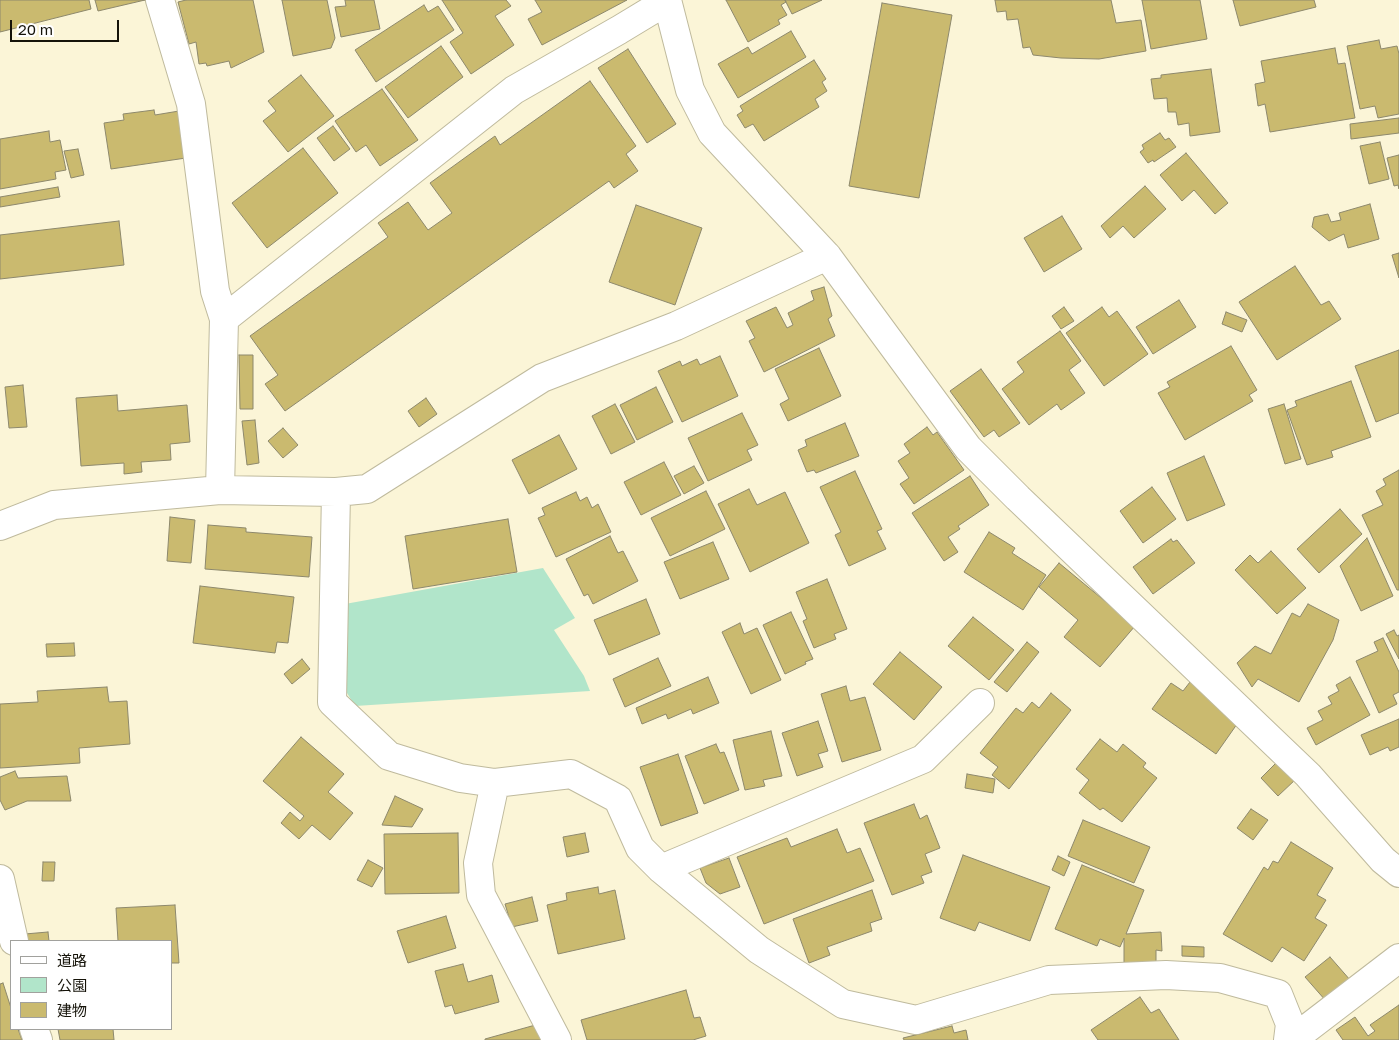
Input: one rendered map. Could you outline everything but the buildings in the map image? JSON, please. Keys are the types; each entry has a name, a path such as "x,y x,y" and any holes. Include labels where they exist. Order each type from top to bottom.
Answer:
{"street":[{"path":"160,0 191,104 215,291 224,319 220,490"},
{"path":"224,319 514,90 619,30 667,0 690,90 712,133 827,256 968,448 1308,775 1383,860 1399,873"},
{"path":"0,526 54,505 220,490 336,492 367,489 542,378 676,326 827,256"},
{"path":"336,492 332,702 389,756 460,778 495,783 571,774 618,798 640,848 661,869 759,950 843,1004 916,1020 1049,980 1166,975 1220,978 1278,994 1290,1024 1288,1040"},
{"path":"661,869 924,759 980,704"},
{"path":"495,783 478,863 481,895 557,1040"},
{"path":"0,879 14,940"},
{"path":"1292,1040 1399,958"}],"green space":[{"path":"543,568 575,618 554,630 584,676 590,691 355,706 344,688 345,604"}]}
